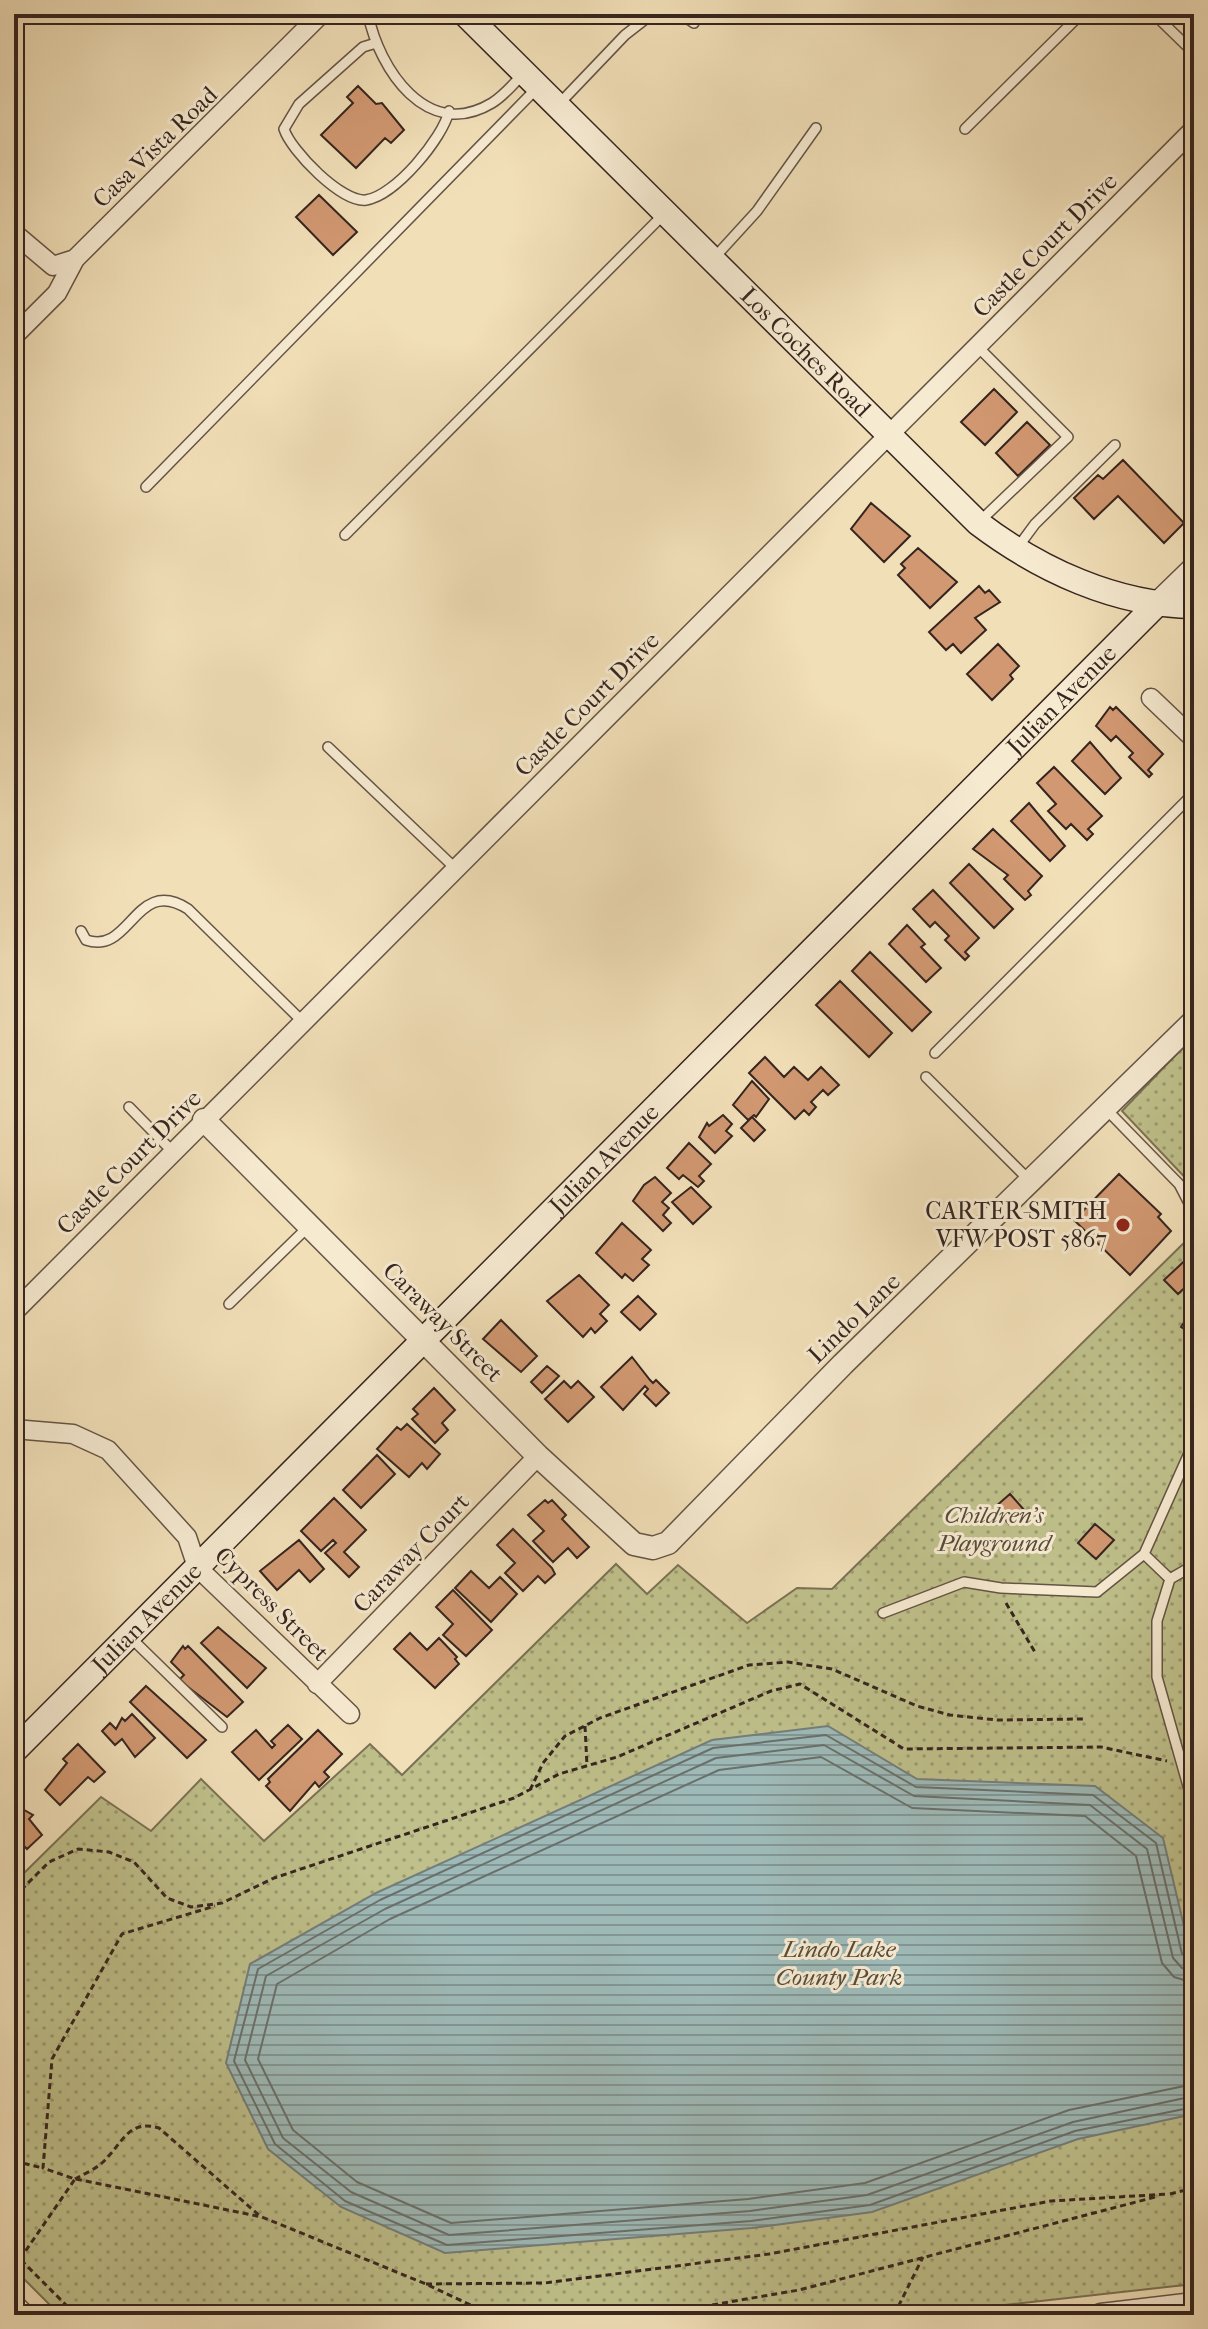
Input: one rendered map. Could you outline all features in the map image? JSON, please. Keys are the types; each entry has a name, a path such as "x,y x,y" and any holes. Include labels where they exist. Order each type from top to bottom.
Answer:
{"main road":[{"name":"Los Coches Road","path":"465,14 978,523 1016,550 1100,588 1157,604 1194,606"},
{"name":"Julian Avenue","path":"14,1751 1157,604"}],"street":[{"name":"Casa Vista Road","path":"14,336 57,293 75,259 321,14"},
{"name":"Castle Court Drive","path":"14,1312 1194,129"},
{"path":"14,233 53,266 75,259"},
{"name":"Julian Avenue","path":"1157,604 1194,568"},
{"path":"1151,698 1194,739"},
{"name":"Lindo Lane","path":"653,1548 668,1543 843,1364 1194,1021"},
{"name":"Caraway Street","path":"204,1120 538,1456 634,1544 653,1548"},
{"name":"Cypress Street","path":"14,1429 73,1434 108,1450 187,1537 197,1567 350,1714"},
{"name":"Caraway Court","path":"317,1684 538,1456"},
{"path":"1101,2315 1194,2304"},
{"path":"14,2306 23,2315"}],"lane":[{"path":"368,14 376,43 390,72 410,95 433,108 475,110 531,80"},
{"path":"557,106 625,35 652,14"},
{"path":"681,14 694,23"},
{"path":"965,129 1081,14"},
{"path":"1154,14 1194,53"},
{"path":"376,43 363,47 291,113 284,129 303,160 351,198 371,198 388,190 438,140 449,111"},
{"path":"146,487 531,80"},
{"path":"712,260 757,211 816,128"},
{"path":"345,535 665,212"},
{"path":"978,347 1068,437 978,523"},
{"path":"1016,550 1035,524 1115,445"},
{"path":"328,747 456,869"},
{"path":"935,1053 1194,793"},
{"path":"81,931 86,940 97,944 110,940 153,901 172,899 188,909 303,1022"},
{"path":"926,1077 1031,1182"},
{"path":"129,1107 173,1152"},
{"path":"1105,1108 1179,1184 1194,1213"},
{"path":"229,1304 309,1226"},
{"path":"883,1613 964,1582 1001,1588 1097,1592 1144,1554 1194,1442"},
{"path":"1144,1554 1170,1579"},
{"path":"1194,1565 1170,1579 1157,1621 1157,1677 1194,1807"},
{"path":"129,1636 222,1727"}],"path":[{"path":"1001,1588 1036,1654"},
{"path":"530,1790 543,1763 565,1736 749,1665 788,1662 832,1669 917,1706 950,1715 997,1720 1083,1719"},
{"path":"43,2168 52,2059 122,1934 222,1903 274,1878 530,1790 559,1774 587,1766 771,1691 800,1684 904,1749 1101,1747 1182,1765"},
{"path":"585,1726 587,1766"},
{"path":"14,1897 49,1862 78,1849 109,1852 134,1862 167,1898 191,1907 222,1903"},
{"path":"20,2259 75,2179 102,2163 129,2130 146,2124 159,2128 262,2217"},
{"path":"14,2161 75,2179 262,2217 426,2284 492,2315"},
{"path":"653,2315 799,2290 1194,2188"},
{"path":"426,2284 545,2283 769,2254 1051,2201 1169,2194"},
{"path":"14,2253 76,2315"},
{"path":"894,2315 924,2256"}],"green space":[{"path":"1194,1036 1194,1187 1122,1111"},
{"name":"Lindo Lake County Park","path":"1194,1233 1194,2284 913,2315 60,2315 14,2269 14,1883 101,1797 151,1831 201,1779 264,1841 370,1744 402,1775 616,1564 647,1594 678,1565 747,1623 797,1588 832,1589"}],"water":[{"path":"828,1726 917,1779 1095,1786 1163,1838 1194,1968 1194,2114 1078,2139 872,2212 752,2228 445,2253 341,2207 268,2149 226,2063 250,1964 376,1893 712,1740"}],"building":[{"path":"358,86 376,104 382,103 404,130 391,143 385,138 356,168 321,135 353,103 347,97"},
{"path":"319,195 357,232 333,255 296,217"},
{"path":"994,389 1017,412 985,445 961,422"},
{"path":"1027,422 1050,445 1018,476 996,453"},
{"path":"1123,460 1184,523 1164,543 1118,496 1094,519 1074,498 1098,475 1103,479"},
{"path":"871,503 910,536 884,562 851,529"},
{"path":"918,548 957,582 930,608 898,575 905,568 901,564"},
{"path":"979,586 985,593 989,590 1000,602 975,618 986,630 961,653 953,644 946,650 929,632"},
{"path":"998,644 1019,666 1010,675 1013,679 992,700 967,674"},
{"path":"1110,707 1113,710 1116,707 1163,754 1148,770 1152,774 1149,777 1129,757 1133,753 1116,736 1111,741 1096,726"},
{"path":"1090,742 1121,778 1105,794 1072,761"},
{"path":"1054,767 1102,816 1088,829 1093,834 1087,840 1071,824 1066,829 1048,811 1056,804 1037,783"},
{"path":"1029,803 1065,846 1050,861 1011,821"},
{"path":"993,829 1042,876 1028,891 1031,895 1025,900 1004,879 1008,875 973,849"},
{"path":"969,864 1013,909 994,928 950,883"},
{"path":"933,890 979,938 965,952 969,956 965,960 945,940 949,936 935,922 930,927 913,909"},
{"path":"907,925 925,944 921,947 941,968 926,982 889,944"},
{"path":"870,952 931,1012 912,1031 852,971"},
{"path":"840,981 892,1033 869,1057 816,1005"},
{"path":"765,1057 784,1077 794,1067 808,1080 821,1067 839,1085 828,1095 823,1090 811,1102 816,1107 809,1115 804,1110 795,1119 749,1073"},
{"path":"752,1081 769,1099 756,1117 754,1115 748,1120 733,1105"},
{"path":"723,1115 732,1124 726,1131 732,1136 715,1153 699,1137 707,1123 709,1126"},
{"path":"752,1117 765,1130 754,1141 741,1128"},
{"path":"689,1143 711,1164 699,1176 704,1181 698,1187 683,1175 679,1179 667,1168"},
{"name":"CARTER-SMITH VFW POST 5867","path":"1119,1174 1161,1214 1158,1217 1171,1231 1130,1275 1074,1220"},
{"path":"655,1177 671,1193 662,1202 669,1208 663,1215 671,1223 663,1231 633,1201 644,1185"},
{"path":"691,1187 711,1207 693,1224 672,1202"},
{"path":"622,1223 651,1250 642,1259 649,1265 633,1281 625,1274 622,1278 596,1253"},
{"path":"1192,1254 1194,1279 1178,1294 1164,1280"},
{"path":"579,1275 609,1305 600,1314 607,1321 595,1333 591,1328 583,1337 547,1301"},
{"path":"638,1296 656,1314 640,1330 621,1312"},
{"path":"1194,1307 1194,1335 1181,1327"},
{"path":"501,1320 537,1356 521,1372 483,1339"},
{"path":"632,1357 653,1383 656,1380 669,1393 656,1406 644,1394 648,1389 645,1386 623,1410 601,1387"},
{"path":"547,1366 559,1376 542,1393 531,1382"},
{"path":"564,1381 571,1388 578,1381 594,1397 568,1422 545,1399"},
{"path":"434,1388 455,1410 442,1423 448,1430 435,1443 412,1419 418,1414 413,1409"},
{"path":"407,1424 440,1454 427,1469 422,1463 409,1477 377,1449 397,1427 401,1430"},
{"path":"377,1455 395,1474 361,1508 343,1490"},
{"path":"1010,1494 1025,1511 1009,1524 995,1507"},
{"path":"334,1498 366,1530 344,1552 359,1567 349,1577 325,1553 336,1543 333,1540 321,1551 301,1531"},
{"path":"545,1500 548,1503 552,1500 566,1515 562,1519 589,1547 577,1558 568,1548 553,1562 533,1541 544,1531 528,1515"},
{"path":"1095,1524 1114,1540 1096,1559 1078,1543"},
{"path":"513,1529 555,1574 545,1583 538,1576 523,1591 505,1573 515,1563 497,1545"},
{"path":"299,1540 324,1569 310,1582 299,1570 277,1590 260,1571"},
{"path":"471,1571 489,1588 500,1577 517,1594 491,1622 455,1588"},
{"path":"453,1590 492,1630 466,1656 443,1635 453,1624 436,1607"},
{"path":"218,1627 266,1668 247,1688 201,1643"},
{"path":"410,1633 427,1650 439,1638 457,1657 455,1659 459,1664 435,1688 394,1649"},
{"path":"183,1646 185,1649 188,1646 243,1702 227,1717 179,1680 184,1675 171,1662"},
{"path":"146,1686 206,1740 187,1758 130,1702"},
{"path":"132,1714 155,1738 135,1757 122,1739 115,1745 102,1731 110,1723 116,1729 122,1718 125,1721"},
{"path":"288,1725 302,1739 259,1780 232,1752 256,1730 272,1748 275,1745 271,1741"},
{"path":"318,1730 342,1754 324,1772 329,1777 319,1787 315,1782 290,1811 266,1786 270,1782 268,1779"},
{"path":"78,1744 105,1772 94,1782 88,1777 60,1805 45,1790 67,1763 63,1759"},
{"path":"17,1806 33,1815 29,1819 42,1835 27,1849 21,1843 14,1850"}],"place":[{"name":"CARTER-SMITH VFW POST 5867","path":"1123,1225"}],"park label":[{"name":"Children’s Playground","path":"994,1529"}]}
